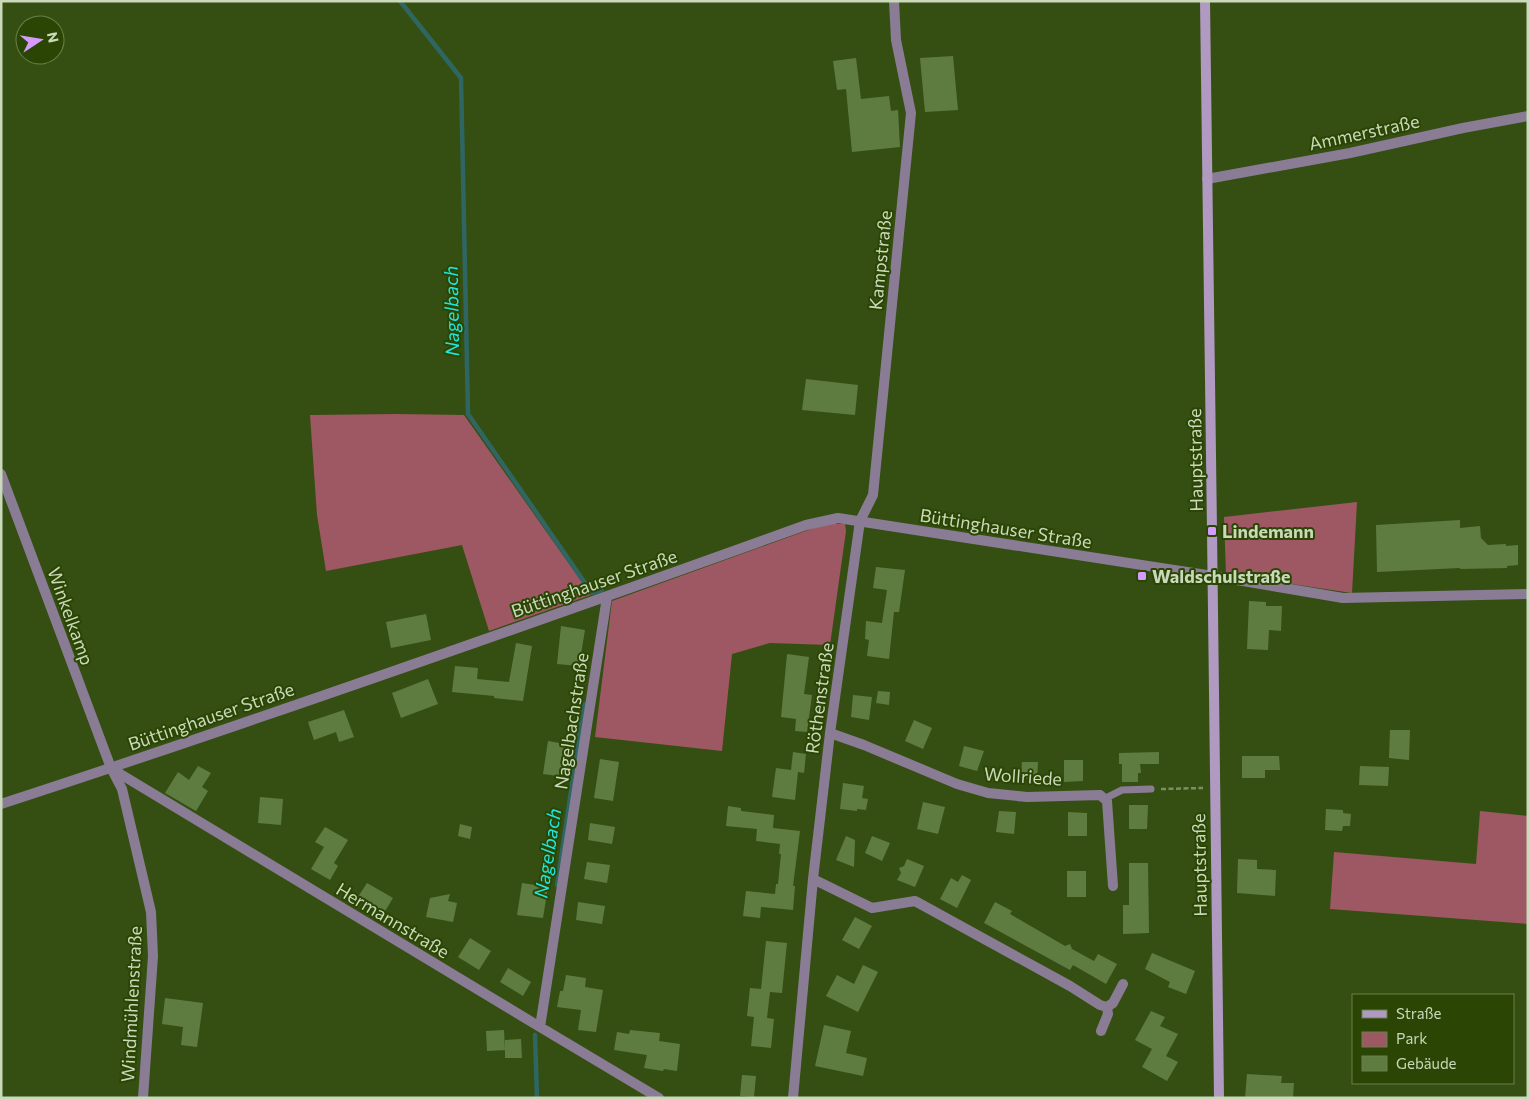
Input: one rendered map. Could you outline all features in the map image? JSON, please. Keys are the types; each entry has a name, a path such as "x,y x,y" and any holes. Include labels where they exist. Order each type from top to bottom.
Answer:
{"main road":[{"name":"Hauptstraße","path":"1205,1 1218,1098"}],"street":[{"name":"Kampstraße","path":"860,521 873,495 910,114 896,40 894,1"},
{"name":"Ammerstraße","path":"1207,179 1350,153 1528,116"},
{"name":"Winkelkamp","path":"1,474 111,768"},
{"name":"Büttinghauser Straße","path":"1,804 111,768 806,525 838,518 1213,576"},
{"name":"Röthenstraße","path":"793,1098 813,879 830,733 860,521"},
{"path":"1213,576 1343,598 1528,594"},
{"name":"Nagelbachstraße","path":"540,1027 607,596"},
{"name":"Wollriede","path":"830,733 957,784 988,793 1027,797 1100,795 1104,798"},
{"name":"Hermannstraße","path":"111,768 659,1098"},
{"name":"Windmühlenstraße","path":"111,768 122,789 151,912 153,956 143,1098"},
{"path":"1104,798 1107,801 1113,886"},
{"path":"813,879 872,908 915,901 1070,986 1100,1005 1106,1007 1113,1003 1123,984"},
{"path":"1101,1031 1108,1014 1106,1007"}],"lane":[{"path":"1104,798 1122,790 1151,789"}],"path":[{"path":"1151,789 1215,789"}],"green space":[{"path":"310,415 464,415 591,595 489,631 462,545 326,571 317,515"},
{"path":"1357,502 1352,593 1226,574 1224,517"},
{"path":"825,524 845,524 846,531 830,645 770,643 732,654 722,751 595,737 612,601"},
{"path":"1480,811 1528,816 1528,924 1330,909 1334,852 1476,864"}],"building":[{"path":"953,56 958,110 925,112 920,58"},
{"path":"856,58 861,99 889,96 891,111 898,110 900,147 852,152 846,89 837,90 833,61"},
{"path":"806,379 858,385 855,415 802,410"},
{"path":"1460,520 1460,528 1480,526 1481,538 1488,545 1518,545 1518,565 1507,566 1507,568 1377,572 1376,525"},
{"path":"876,567 905,570 899,612 894,612 889,659 867,656 869,640 865,639 866,621 882,623 887,590 873,588"},
{"path":"1249,601 1266,602 1266,606 1282,606 1281,631 1269,630 1268,650 1247,649"},
{"path":"426,614 431,640 391,648 386,622"},
{"path":"561,626 585,630 579,666 557,664"},
{"path":"516,643 532,646 523,701 452,692 455,666 478,668 477,679 509,682"},
{"path":"787,654 809,657 804,694 812,695 807,732 795,731 796,719 781,717"},
{"path":"428,679 438,704 401,718 392,693"},
{"path":"878,691 890,692 889,705 876,703"},
{"path":"853,695 872,697 869,720 851,717"},
{"path":"344,710 354,737 339,742 336,732 314,740 308,722"},
{"path":"914,720 932,728 923,749 905,741"},
{"path":"1390,730 1410,730 1409,760 1389,758"},
{"path":"548,741 571,745 566,777 543,774"},
{"path":"964,746 984,751 977,771 959,766"},
{"path":"793,752 806,754 804,773 798,772 795,800 772,797 776,768 791,770"},
{"path":"1159,752 1159,764 1140,764 1141,773 1138,773 1138,782 1122,782 1122,764 1119,764 1119,753"},
{"path":"1242,756 1279,756 1280,770 1265,770 1265,778 1242,778"},
{"path":"600,759 619,762 613,801 594,798"},
{"path":"1064,760 1083,760 1083,781 1064,782"},
{"path":"1022,762 1038,762 1037,779 1021,778"},
{"path":"198,766 211,773 202,787 208,791 196,811 165,793 178,772 189,780"},
{"path":"1360,766 1389,767 1388,786 1359,785"},
{"path":"843,783 864,786 862,798 868,799 866,810 840,809"},
{"path":"260,797 283,799 281,825 258,823"},
{"path":"923,802 945,807 938,834 917,829"},
{"path":"1129,805 1148,805 1147,829 1129,829"},
{"path":"728,806 741,808 741,811 774,815 773,828 800,831 793,886 795,886 793,910 761,907 760,918 743,916 746,891 775,894 781,854 779,854 780,844 756,841 757,829 726,826"},
{"path":"1326,809 1343,810 1343,813 1351,814 1350,826 1343,826 1342,831 1325,830"},
{"path":"999,811 1016,812 1014,834 996,832"},
{"path":"1068,812 1087,813 1087,836 1068,836"},
{"path":"590,823 615,827 612,844 588,840"},
{"path":"460,824 472,827 470,839 458,836"},
{"path":"325,827 348,840 334,863 338,866 330,880 311,869 324,847 315,842"},
{"path":"846,836 855,840 854,867 836,860"},
{"path":"872,836 890,843 882,861 865,853"},
{"path":"907,859 924,866 915,887 897,880 901,873 899,868 904,866"},
{"path":"1238,859 1257,860 1257,869 1276,870 1275,896 1237,893"},
{"path":"587,862 610,865 607,883 584,879"},
{"path":"1129,863 1148,863 1149,933 1123,934 1123,905 1129,905"},
{"path":"1067,871 1086,871 1086,897 1067,897"},
{"path":"962,875 971,880 957,908 940,899 951,878 958,882"},
{"path":"367,883 393,898 382,916 363,904 365,901 358,897"},
{"path":"522,883 548,887 543,918 517,915"},
{"path":"450,894 448,901 457,903 453,922 426,917 430,898"},
{"path":"578,902 605,906 602,924 576,920"},
{"path":"995,902 1012,911 1010,914 1065,946 1070,944 1072,949 1094,961 1098,954 1117,964 1106,984 1073,965 1070,970 984,923"},
{"path":"855,917 872,926 859,949 842,940"},
{"path":"470,938 491,951 479,970 458,957"},
{"path":"766,941 787,943 782,993 770,992 767,1018 774,1019 771,1048 751,1046 754,1017 747,1016 750,988 761,989"},
{"path":"1152,953 1195,971 1186,994 1168,987 1170,982 1145,969"},
{"path":"863,965 878,972 858,1012 826,996 837,975 854,984"},
{"path":"508,968 531,982 523,996 500,982"},
{"path":"566,975 586,978 585,987 603,990 596,1032 578,1030 581,1010 557,1007"},
{"path":"165,998 203,1003 197,1047 181,1045 183,1027 162,1024"},
{"path":"1151,1011 1165,1017 1160,1026 1178,1034 1166,1056 1178,1062 1167,1081 1142,1067 1152,1049 1135,1040"},
{"path":"824,1025 851,1031 846,1053 867,1058 863,1076 815,1066"},
{"path":"504,1030 505,1050 487,1051 486,1031"},
{"path":"630,1030 660,1033 659,1041 680,1044 677,1071 644,1068 647,1055 614,1050 617,1032 629,1034"},
{"path":"521,1039 522,1058 505,1058 505,1040"},
{"path":"1247,1074 1282,1076 1281,1083 1294,1083 1293,1098 1245,1098"},
{"path":"742,1075 756,1076 754,1097 740,1096"}],"waterway":[{"name":"Nagelbach","path":"400,1 461,78 468,414 592,593 602,590"},
{"name":"Nagelbach","path":"557,885 584,704"},
{"name":"Nagelbach","path":"535,1035 537,1098"}],"place":[{"name":"Lindemann","path":"1212,531"},
{"name":"Waldschulstraße","path":"1142,576"}]}
